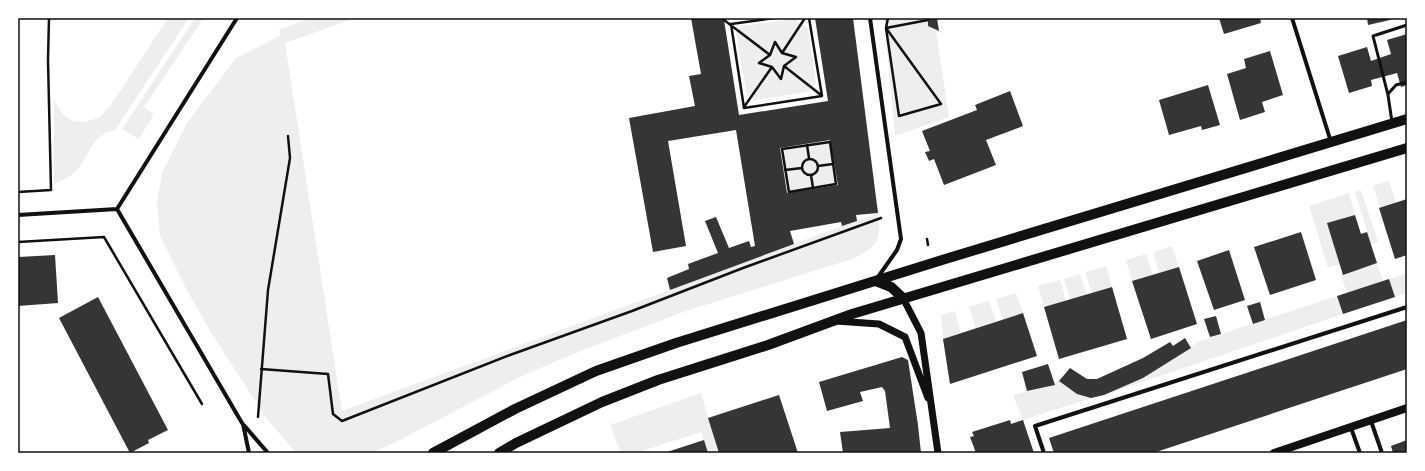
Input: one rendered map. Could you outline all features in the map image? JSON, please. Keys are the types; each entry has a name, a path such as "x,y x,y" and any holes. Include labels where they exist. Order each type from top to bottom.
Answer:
{"main road":[{"path":"433,453 515,409 596,371 676,343 1407,119"},
{"path":"499,453 602,402 658,380 768,345 832,321 903,298 1407,148"},
{"path":"876,281 891,287 903,298"},
{"path":"1274,453 1407,408"}],"street":[{"path":"117,209 237,18"},
{"path":"870,18 901,238 898,250 876,281"},
{"path":"1292,18 1331,142"},
{"path":"18,215 117,209"},
{"path":"117,209 242,423 268,453"},
{"path":"903,298 921,333 938,453"},
{"path":"1044,453 1036,426 1407,307"},
{"path":"832,321 879,324 905,337 932,410"},
{"path":"1371,421 1382,453"},
{"path":"242,423 249,453"},
{"path":"1351,428 1360,453"}],"lane":[{"path":"1392,123 1388,95 1373,36 1407,25"},
{"path":"1388,95 1396,85 1407,82"}],"path":[{"path":"18,192 51,190 48,60 49,18"},
{"path":"731,24 774,18"},
{"path":"782,53 805,18"},
{"path":"809,18 822,96"},
{"path":"886,28 941,104 899,116 886,28 888,18"},
{"path":"724,20 770,55"},
{"path":"886,28 928,20"},
{"path":"731,24 744,108"},
{"path":"775,42 782,53 796,57 784,66 780,79 772,67 759,63 770,55 775,42"},
{"path":"784,66 822,96"},
{"path":"744,108 772,67"},
{"path":"744,108 822,96"},
{"path":"258,417 268,290 290,158 288,136"},
{"path":"830,142 836,184 788,192 782,149 807,145 830,142"},
{"path":"807,145 809,158"},
{"path":"809,158 815,160 818,166 816,172 811,175"},
{"path":"809,158 803,162 802,168 805,173 811,175"},
{"path":"818,166 833,164"},
{"path":"785,170 802,168"},
{"path":"811,175 813,188"},
{"path":"261,369 328,374 333,414 342,421 510,355 632,311 750,265 882,218"},
{"path":"18,242 104,238 202,404"},
{"path":"926,239 928,245"}],"shaded area":[{"path":"168,18 189,18 115,130 106,133 95,141 81,165 74,173 66,179 54,184 54,100 63,115 72,121 84,122 99,118 111,105"},
{"path":"195,18 204,18 144,107 154,114 139,139 122,129"},
{"path":"309,18 355,18 285,43 342,411 878,213 879,229 877,240 870,249 855,258 683,312 583,350 526,374 372,453 296,453 267,419 210,331 184,285 160,236 157,202 162,173 187,123 236,58 280,36 279,30"},
{"path":"884,18 934,18 949,117 895,136"},
{"path":"794,19 808,28 816,83 808,92 754,100 747,95 736,33 742,26"},
{"path":"830,140 838,185 787,193 780,148"},
{"path":"1389,181 1396,203 1380,208 1373,186"},
{"path":"1361,190 1378,242 1371,244 1355,192"},
{"path":"1349,193 1355,215 1328,223 1340,264 1328,268 1309,206"},
{"path":"1172,246 1179,267 1159,273 1153,252"},
{"path":"1146,254 1153,275 1132,281 1126,260"},
{"path":"1377,263 1383,281 1347,293 1341,275"},
{"path":"1106,266 1112,287 1092,293 1085,272"},
{"path":"1080,274 1087,295 1070,300 1064,279"},
{"path":"1407,274 1407,293 1395,297 1389,279"},
{"path":"1060,280 1066,301 1044,307 1038,286"},
{"path":"1016,293 1023,313 1003,320 996,299"},
{"path":"1337,296 1343,314 1104,395 1143,378 1200,341"},
{"path":"989,301 996,322 976,329 969,307"},
{"path":"955,311 961,334 943,339 941,315"},
{"path":"1059,381 1077,394 1091,398 1023,420 1013,395 1055,385 1054,382"},
{"path":"701,393 719,453 708,453 701,432 636,453 621,453 610,425"}],"building":[{"path":"691,18 730,18 724,20 739,115 828,101 815,18 853,18 878,213 856,215 857,221 842,226 841,222 790,231 794,244 670,290 667,278 689,269 688,264 718,253 705,221 716,217 729,248 749,241 751,247 755,246 736,130 668,141 686,246 653,252 629,118 695,106 689,76 701,74","holes":["830,140 838,185 787,193 780,148"]},
{"path":"928,18 937,18 939,31 928,26"},
{"path":"1219,18 1260,18 1261,23 1224,34"},
{"path":"1367,18 1389,18 1390,20 1368,25"},
{"path":"1407,34 1407,85 1401,87 1397,73 1371,80 1372,86 1349,93 1338,56 1367,47 1371,61 1391,54 1387,40"},
{"path":"1270,51 1283,95 1262,102 1265,112 1240,120 1227,74 1246,68 1244,59"},
{"path":"1208,85 1220,125 1202,130 1201,126 1169,135 1159,100"},
{"path":"1010,91 1023,126 986,140 996,165 944,185 934,159 929,161 925,152 930,151 922,131 977,110 975,105"},
{"path":"1407,199 1407,255 1395,259 1379,208"},
{"path":"1355,215 1361,234 1367,232 1377,263 1343,275 1327,223"},
{"path":"1301,232 1316,280 1270,295 1254,247"},
{"path":"1229,250 1245,300 1214,310 1197,261"},
{"path":"55,255 58,303 18,306 18,257"},
{"path":"1179,267 1197,324 1151,339 1132,281"},
{"path":"1389,279 1395,297 1343,314 1337,296"},
{"path":"1112,287 1127,339 1059,359 1044,307"},
{"path":"98,297 168,430 148,440 149,443 130,453 59,318"},
{"path":"1260,302 1265,320 1253,324 1247,306"},
{"path":"1023,313 1037,356 950,384 943,339"},
{"path":"1216,316 1221,334 1210,337 1204,319"},
{"path":"1407,320 1407,369 1153,453 1054,453 1049,438"},
{"path":"1185,338 1191,348 1143,378 1104,395 1091,398 1077,394 1059,381 1070,368 1087,379 1097,379 1143,358 1170,342 1173,346"},
{"path":"902,357 908,360 921,453 843,453 840,432 890,428 885,391 882,387 860,392 863,401 827,411 819,382"},
{"path":"1048,364 1055,385 1027,391 1022,372"},
{"path":"779,395 798,453 719,453 708,418"},
{"path":"1010,420 1011,424 1023,420 1034,453 976,453 970,437 974,436 972,432"},
{"path":"704,440 708,453 664,453"},
{"path":"1407,440 1407,453 1393,453 1391,446"}]}
